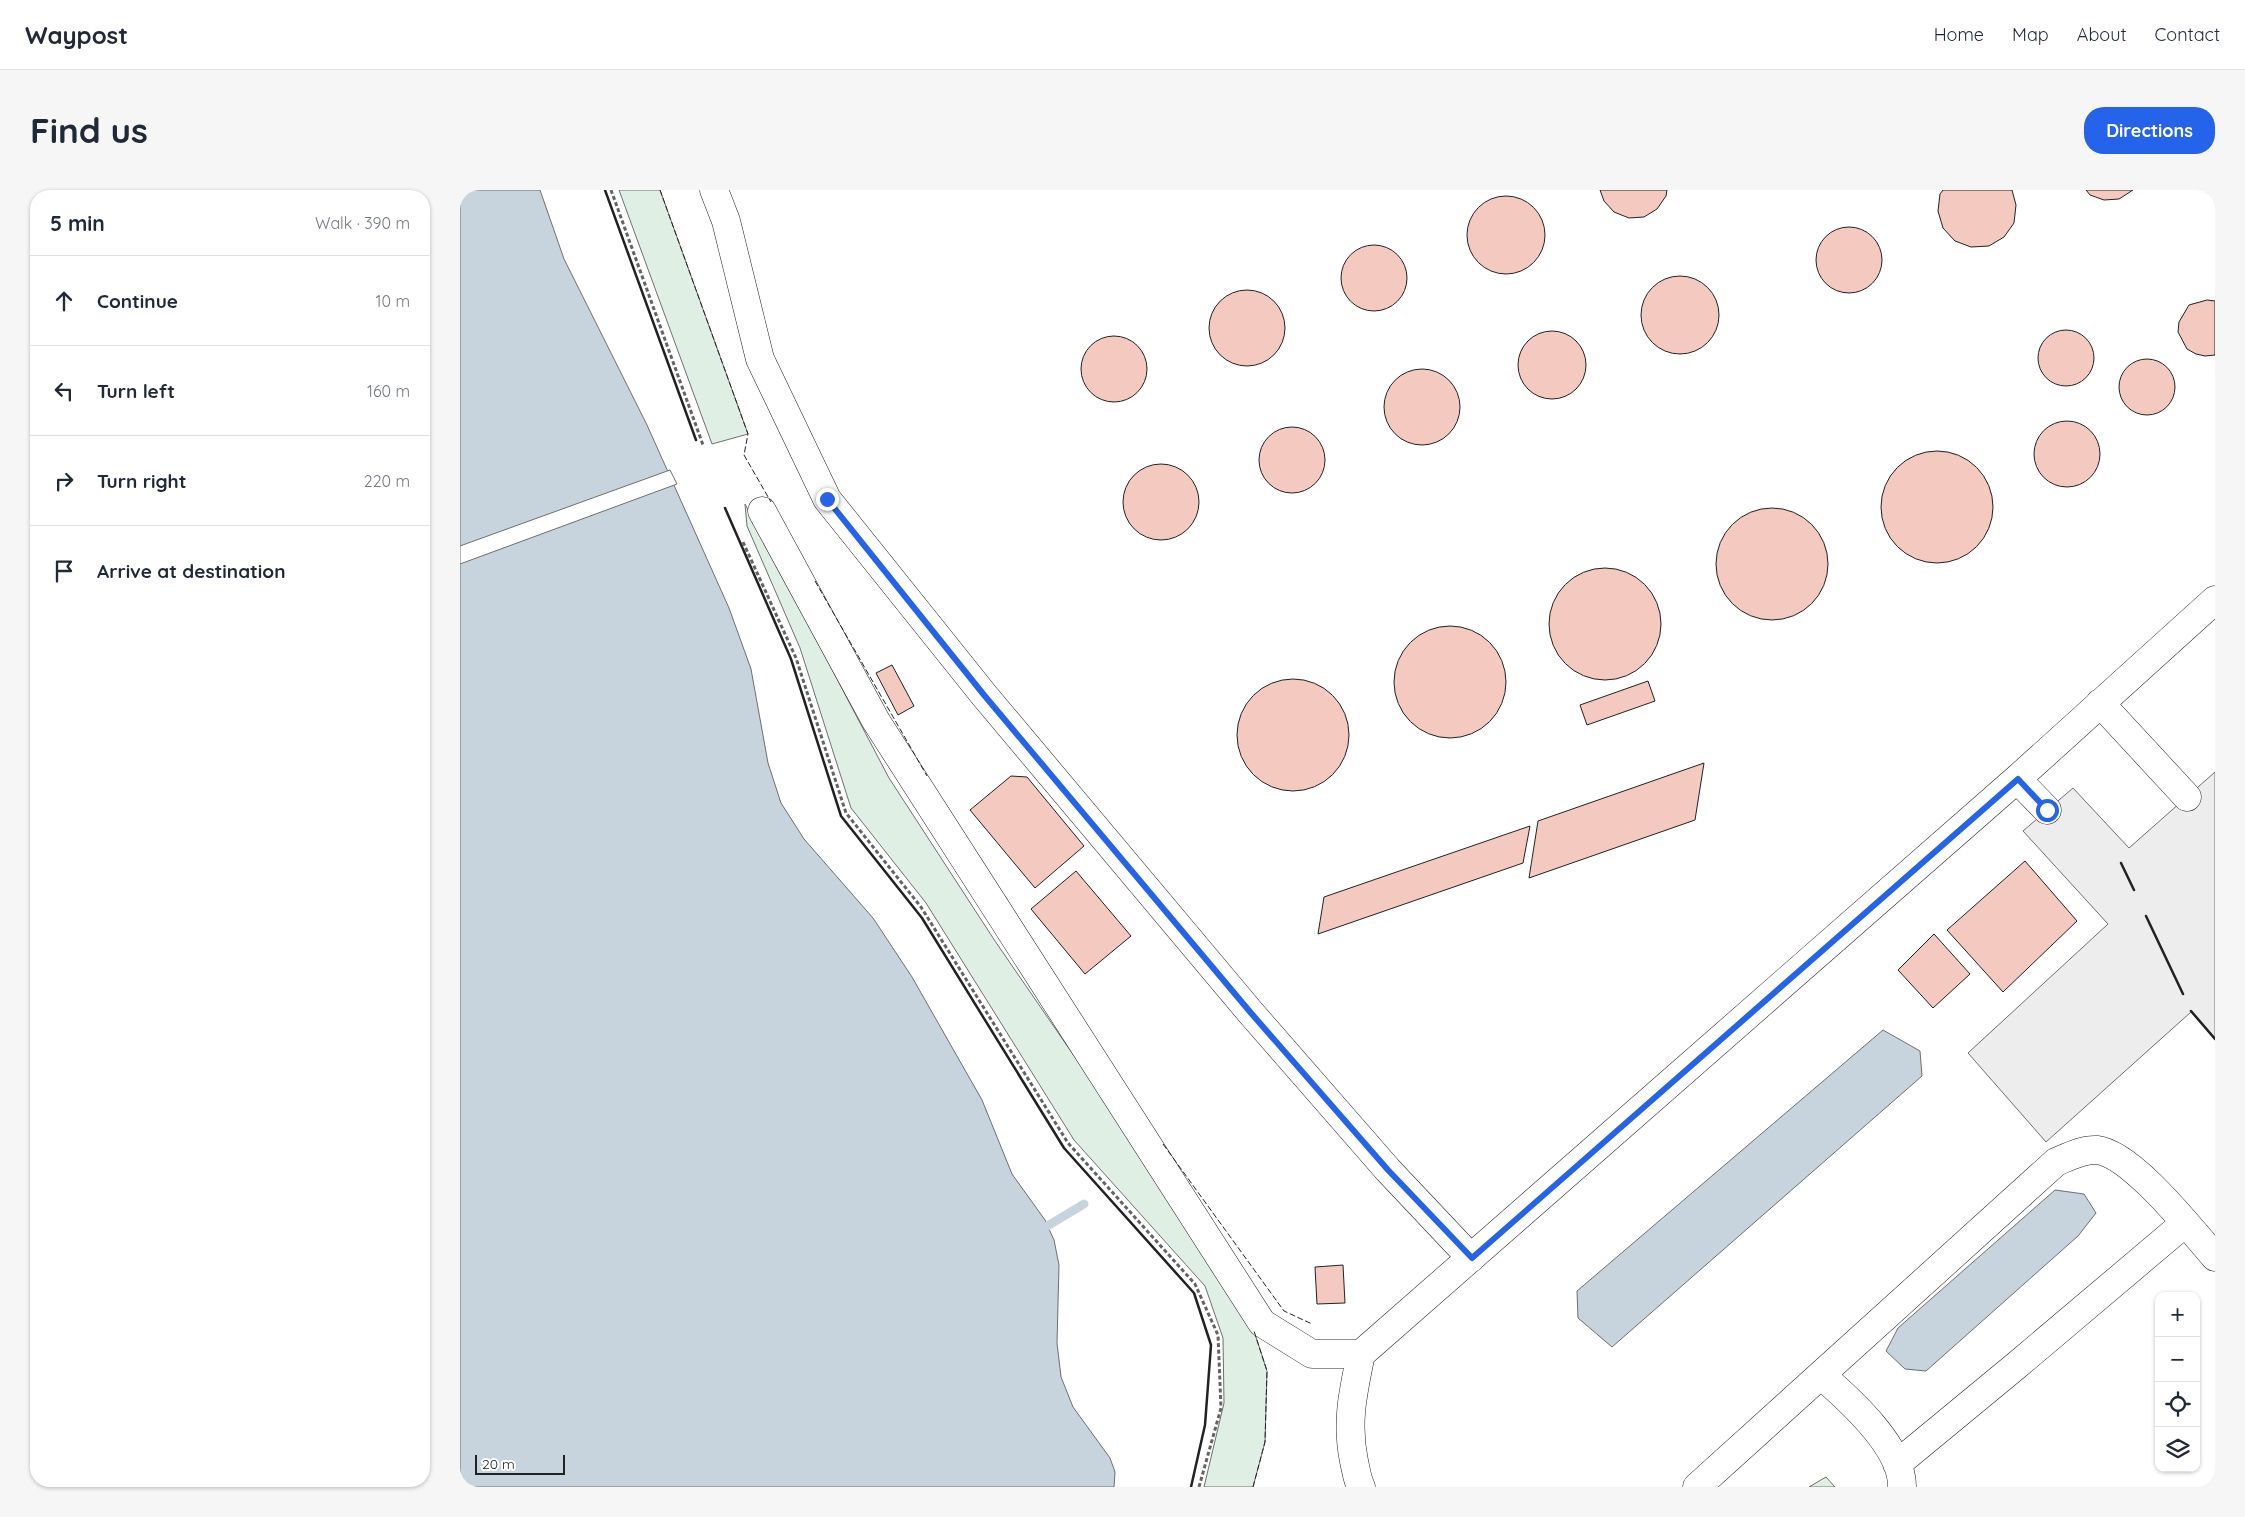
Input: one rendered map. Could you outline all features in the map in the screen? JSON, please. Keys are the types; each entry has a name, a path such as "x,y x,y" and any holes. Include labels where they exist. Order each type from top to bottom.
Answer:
{"lane":[{"path":"714,190 726,221 760,358 827,499 984,695 1245,1005 1388,1170 1472,1258"},
{"path":"762,511 876,721 1262,1323 1312,1354 1361,1354"},
{"path":"1361,1487 1350,1442 1350,1403 1361,1354 2018,779 2215,600"},
{"path":"2172,640 2215,619"},
{"path":"2100,704 2187,797"},
{"path":"2018,779 2047,810"},
{"path":"1697,1487 1822,1376 2056,1162 2077,1153 2097,1150 2125,1163 2147,1181 2215,1257"},
{"path":"1822,1376 1845,1396 1893,1453 1899,1475 2017,1365 2184,1223"}],"path":[{"path":"611,190 703,445"},
{"path":"741,538 796,658 846,813 921,907 1068,1143 1195,1284 1218,1335 1221,1408 1199,1487"}],"green space":[{"path":"619,190 660,190 748,434 712,444"},
{"path":"745,504 889,778 995,941 1110,1108 1255,1334 1267,1371 1265,1442 1253,1487 1204,1487 1224,1403 1223,1338 1205,1286 1074,1140 926,903 851,808 800,648 747,526"},
{"path":"1826,1477 1835,1487 1809,1487"}],"shaded area":[{"path":"460,190 540,190 564,259 647,425 729,608 751,669 768,763 781,803 804,839 873,918 912,977 982,1100 1012,1174 1045,1220 1054,1240 1059,1265 1057,1343 1061,1377 1073,1407 1110,1458 1115,1472 1114,1487 460,1487"},
{"path":"2215,772 2215,1039 2191,1012 2046,1142 1968,1053 2108,924 2023,831 2073,788 2129,848"},
{"path":"1883,1030 1920,1051 1922,1076 1612,1347 1578,1318 1577,1291"},
{"path":"2055,1190 2084,1194 2096,1213 2078,1236 1926,1371 1905,1369 1886,1351 1898,1328"}],"pier":[{"path":"670,470 677,484 460,564 460,546"}],"building":[{"path":"1600,190 1667,190 1666,196 1657,209 1644,217 1629,218 1614,212 1604,201"},
{"path":"1943,190 2012,190 2016,205 2014,223 2004,237 1989,246 1971,247 1955,241 1943,228 1938,211 1940,194"},
{"path":"2086,190 2133,190 2119,199 2104,200 2090,195"},
{"path":"1506,196 1521,199 1533,208 1542,220 1545,235 1542,250 1533,262 1521,271 1506,274 1491,271 1479,262 1470,250 1467,235 1470,220 1479,208 1491,199"},
{"path":"1842,227 1856,227 1868,232 1877,241 1882,253 1880,273 1873,284 1856,293 1842,293 1830,288 1821,279 1816,267 1816,253 1821,241 1830,232"},
{"path":"1374,245 1387,248 1397,255 1404,265 1407,278 1404,291 1397,301 1387,308 1374,311 1361,308 1351,301 1344,291 1341,278 1344,265 1351,255 1361,248"},
{"path":"1680,276 1695,279 1708,287 1716,300 1719,315 1716,330 1708,343 1695,351 1680,354 1665,351 1652,343 1644,330 1641,315 1644,300 1652,287 1665,279"},
{"path":"1240,290 1254,290 1268,296 1279,307 1285,321 1282,343 1274,355 1254,366 1240,366 1226,360 1215,349 1209,335 1209,321 1215,307 1226,296"},
{"path":"2207,300 2215,301 2215,355 2205,356 2187,349 2178,332 2179,322 2189,305"},
{"path":"2061,330 2071,330 2086,338 2092,347 2094,358 2092,369 2086,378 2071,386 2061,386 2050,381 2043,374 2038,363 2038,353 2043,342 2050,335"},
{"path":"1552,331 1565,334 1576,341 1583,352 1586,365 1583,378 1576,389 1565,396 1552,399 1539,396 1528,389 1521,378 1518,365 1521,352 1528,341 1539,334"},
{"path":"1114,336 1127,339 1137,346 1144,356 1147,369 1144,382 1137,392 1127,399 1114,402 1101,399 1091,392 1084,382 1081,369 1084,356 1091,346 1101,339"},
{"path":"2142,359 2152,359 2167,367 2173,376 2175,387 2173,398 2167,407 2152,415 2142,415 2131,410 2124,403 2119,392 2119,382 2124,371 2131,364"},
{"path":"1415,369 1429,369 1443,375 1454,386 1460,400 1457,422 1449,434 1429,445 1415,445 1401,439 1390,428 1384,414 1384,400 1390,386 1401,375"},
{"path":"2061,421 2073,421 2085,426 2095,436 2100,448 2098,467 2085,482 2073,487 2061,487 2049,482 2039,472 2034,460 2034,448 2039,436 2049,426"},
{"path":"1292,427 1305,430 1315,437 1322,447 1325,460 1322,473 1315,483 1305,490 1292,493 1279,490 1269,483 1262,473 1259,460 1262,447 1269,437 1279,430"},
{"path":"1937,451 1959,455 1977,467 1989,485 1993,507 1989,529 1977,547 1959,559 1937,563 1915,559 1897,547 1885,529 1881,507 1885,485 1897,467 1915,455"},
{"path":"1169,464 1182,470 1193,481 1199,494 1197,517 1182,534 1169,540 1153,540 1140,534 1125,517 1123,494 1129,481 1146,466"},
{"path":"1772,508 1794,512 1812,524 1824,542 1828,564 1824,586 1812,604 1794,616 1772,620 1750,616 1732,604 1720,586 1716,564 1720,542 1732,524 1750,512"},
{"path":"1605,568 1627,572 1645,584 1657,602 1661,624 1657,646 1645,664 1627,676 1605,680 1583,676 1565,664 1553,646 1549,624 1553,602 1565,584 1583,572"},
{"path":"1450,626 1472,630 1490,642 1502,660 1506,682 1502,704 1490,722 1472,734 1450,738 1428,734 1410,722 1398,704 1394,682 1398,660 1410,642 1428,630"},
{"path":"892,665 914,706 898,715 876,673"},
{"path":"1293,679 1315,683 1333,695 1345,713 1349,735 1345,757 1333,775 1315,787 1293,791 1271,787 1253,775 1241,757 1237,735 1241,713 1253,695 1271,683"},
{"path":"1648,681 1655,701 1587,725 1580,705"},
{"path":"1704,763 1695,820 1529,878 1538,821"},
{"path":"1011,776 1027,777 1084,846 1035,888 970,810"},
{"path":"1530,826 1523,863 1318,934 1324,897"},
{"path":"2025,861 2077,921 2003,992 1947,930"},
{"path":"1076,871 1131,936 1085,974 1031,909"},
{"path":"1934,934 1970,974 1933,1008 1898,970"},
{"path":"1343,1265 1345,1303 1317,1304 1315,1267"}],"waterway":[{"path":"1039,1231 1084,1204"}],"fence":[{"path":"660,190 748,434 744,455 771,502"},
{"path":"815,581 927,776"},
{"path":"1163,1144 1284,1311 1312,1324"},
{"path":"1253,1487 1265,1442 1267,1371 1254,1331"}],"wall":[{"path":"605,190 696,440"},
{"path":"725,508 791,659 841,816 922,918 1064,1148 1194,1293 1211,1345 1205,1425 1191,1487"},
{"path":"2121,863 2134,890"},
{"path":"2146,916 2183,994"},
{"path":"2191,1011 2215,1039"}],"route":[{"path":"827,499 984,695 1251,1013 1388,1170 1472,1258 2018,779 2047,810"}]}
